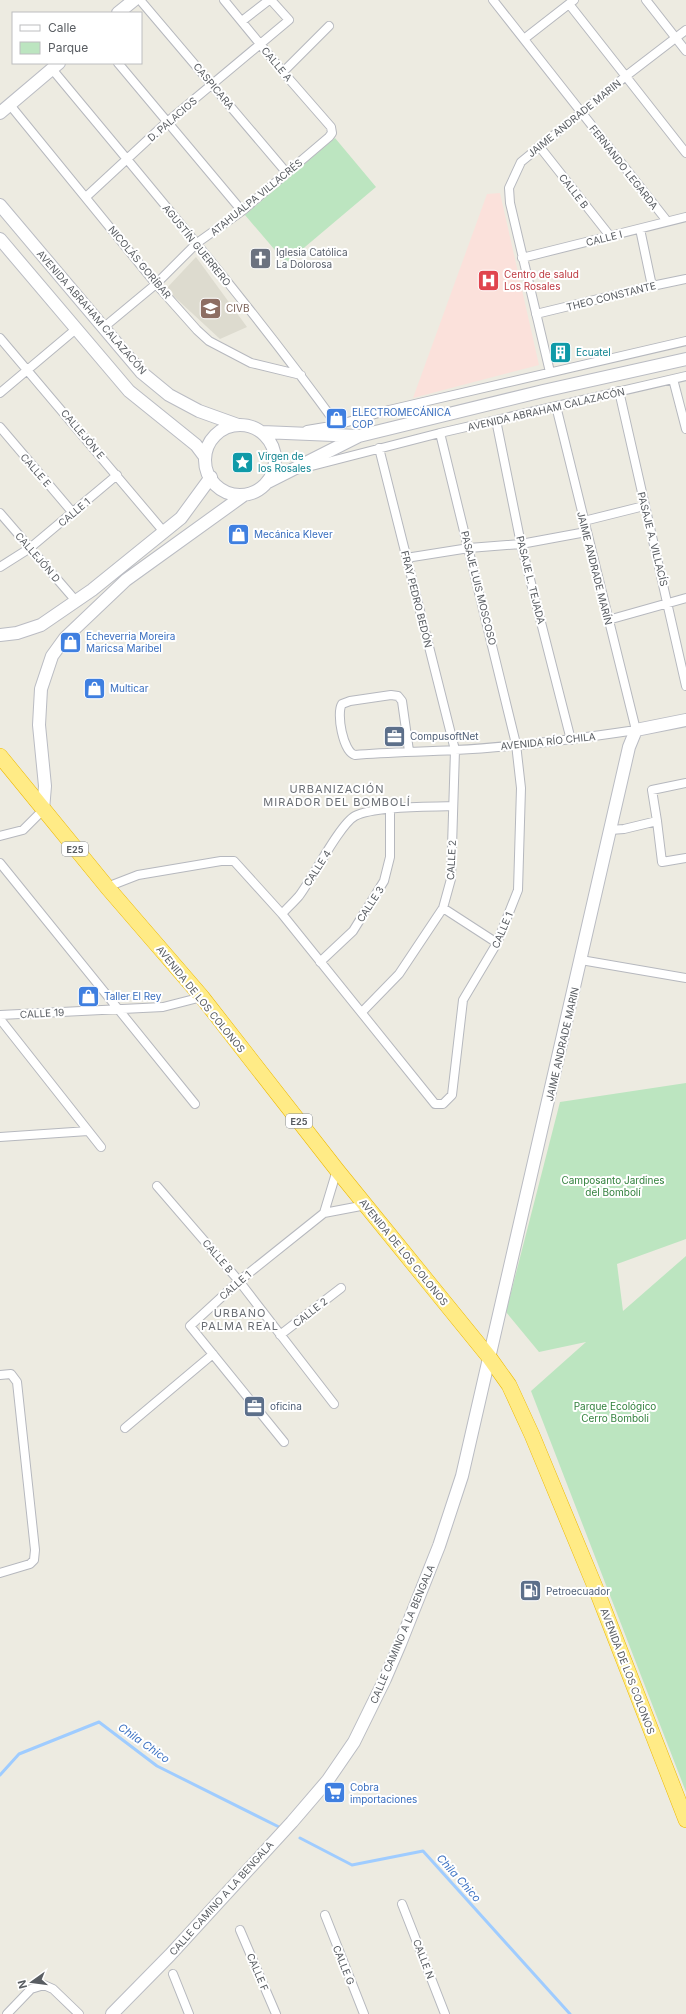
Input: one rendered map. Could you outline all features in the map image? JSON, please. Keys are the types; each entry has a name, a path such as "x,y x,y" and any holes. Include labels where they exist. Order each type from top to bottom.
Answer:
{"highway":[{"name":"AVENIDA DE LOS COLONOS","path":"0,756 107,887 202,997 337,1170 489,1358 509,1385 532,1435 598,1594 686,1820"}],"main road":[{"path":"119,12 134,0"},
{"path":"0,114 55,66"},
{"name":"AVENIDA ABRAHAM CALAZACÓN","path":"0,205 141,372 169,395 199,411 238,425"},
{"path":"0,239 129,391 196,445 206,457"},
{"name":"AVENIDA ABRAHAM CALAZACÓN","path":"268,482 359,436 536,392 686,359"},
{"path":"44,810 45,786 39,726 42,689 52,656 65,638 126,580 244,495 257,490 268,482 274,470 274,452 270,441 262,432 253,427 238,425 228,427 218,432 212,439 206,457 207,469 211,477 222,490 244,495"},
{"name":"AVENIDA ABRAHAM CALAZACÓN","path":"262,432 359,436"},
{"path":"0,635 17,633 41,625 76,602 164,532 189,508 211,477"},
{"name":"AVENIDA RÍO CHILA","path":"636,730 686,720"},
{"name":"JAIME ANDRADE MARIN","path":"489,1358 629,748 636,730"},
{"name":"CALLE CAMINO A LA BENGALA","path":"112,2014 170,1955 292,1822 328,1780 354,1742 385,1679 439,1546 462,1476 489,1358"}],"street":[{"name":"CASPICARA","path":"140,0 286,172"},
{"name":"CALLE A","path":"224,0 283,72 331,127"},
{"name":"D. PALACIOS","path":"86,196 168,122 289,20 270,0"},
{"path":"242,21 270,0"},
{"name":"FERNANDO LEGARDA","path":"493,0 667,221"},
{"path":"646,0 686,51"},
{"path":"524,39 571,2 686,153"},
{"path":"283,72 329,26"},
{"name":"JAIME ANDRADE MARIN","path":"550,372 522,258 510,203 509,188 521,162 626,76 686,30"},
{"path":"119,64 242,211"},
{"name":"AGUSTÍN GUERRERO","path":"55,66 127,159 197,243 301,375 337,425"},
{"name":"NICOLÁS GORÍBAR","path":"10,105 86,196 156,284 208,340 251,362 301,375"},
{"name":"ATAHUALPA VILLACRÉS","path":"103,328 156,284 197,243 242,211 329,137 332,132 331,127"},
{"name":"CALLE B","path":"539,146 610,236"},
{"name":"CALLE I","path":"522,258 686,217"},
{"path":"640,229 652,286"},
{"name":"THEO CONSTANTE","path":"536,314 686,279"},
{"path":"0,393 76,329"},
{"name":"CALLEJÓN E","path":"0,338 164,532"},
{"name":"AVENIDA ABRAHAM CALAZACÓN","path":"289,433 337,425 389,410 686,341"},
{"name":"AVENIDA ABRAHAM CALAZACÓN","path":"289,472 440,433 686,376"},
{"path":"674,379 686,429"},
{"name":"PASAJE A. VILLACÍS","path":"620,391 644,506 668,603 686,686"},
{"name":"JAIME ANDRADE MARÍN","path":"556,406 636,730"},
{"name":"PASAJE L. TEJADA","path":"496,420 521,544 571,740"},
{"name":"CALLE E","path":"0,427 73,513"},
{"name":"PASAJE LUIS MOSCOSO","path":"440,433 516,744"},
{"name":"FRAY PEDRO BEDÓN","path":"379,448 455,750"},
{"name":"CALLE 1","path":"0,567 30,548 117,475"},
{"path":"584,522 644,506"},
{"name":"CALLEJÓN D","path":"0,513 76,602"},
{"path":"406,558 469,548 521,544 586,532"},
{"path":"608,620 686,598"},
{"name":"AVENIDA RÍO CHILA","path":"409,751 402,701 398,696 391,695 350,701 342,704 339,712 344,744 351,754 455,750 571,740 636,730"},
{"name":"CALLE 1","path":"362,1012 435,1104 443,1104 452,1095 463,1000 498,944 518,890 522,788 516,744"},
{"name":"CALLE 2","path":"362,1012 399,974 443,908 451,879 455,750"},
{"path":"686,783 652,790 662,862 686,858"},
{"path":"390,809 453,806"},
{"name":"CALLE 4","path":"282,914 298,896 350,819 361,814 390,809"},
{"name":"CALLE 3","path":"320,962 353,931 384,882 390,857 390,809"},
{"path":"0,836 23,830 44,810"},
{"path":"610,830 624,829 657,821"},
{"path":"107,887 144,874 221,860 234,861 282,914 362,1012"},
{"path":"0,863 195,1104"},
{"path":"443,908 498,944"},
{"path":"581,960 686,978"},
{"name":"CALLE 19","path":"0,1015 162,1007 202,997"},
{"path":"0,1019 101,1147"},
{"path":"0,1136 88,1131"},
{"path":"324,1213 337,1170"},
{"name":"CALLE B","path":"157,1186 239,1281 334,1404"},
{"name":"CALLE 1","path":"284,1442 190,1326 239,1281 324,1213 366,1205"},
{"name":"CALLE 2","path":"280,1335 341,1288"},
{"path":"125,1428 213,1354"},
{"path":"0,1375 11,1374 17,1382 35,1550 34,1560 30,1564 0,1573"},
{"name":"CALLE N","path":"402,1904 445,2014"},
{"name":"CALLE G","path":"325,1915 364,2014"},
{"name":"CALLE F","path":"240,1930 276,2014"},
{"path":"173,1974 190,2014"},
{"path":"7,2014 31,1989 44,1985 53,1989 79,2014"}],"shaded area":[{"name":"Centro de salud Los Rosales","path":"500,193 539,365 413,398 487,194"},
{"name":"CIVB","path":"196,257 247,327 220,339 166,289"}],"green space":[{"path":"335,138 376,187 286,263 245,215"},
{"path":"686,1083 686,1239 617,1264 623,1311 686,1256 686,1792 531,1391 586,1342 539,1352 506,1312 560,1102"}],"waterway":[{"name":"Chila Chico","path":"0,1775 19,1754 99,1722 157,1766 281,1828"},
{"name":"Chila Chico","path":"300,1838 352,1865 423,1851 570,2014"}],"place":[{"name":"Iglesia Católica La Dolorosa","path":"261,258"},
{"name":"Centro de salud Los Rosales","path":"488,280"},
{"name":"CIVB","path":"210,308"},
{"name":"Ecuatel","path":"560,352"},
{"name":"ELECTROMECÁNICA COP","path":"336,418"},
{"name":"Virgen de los Rosales","path":"242,462"},
{"name":"Mecánica Klever","path":"238,534"},
{"name":"Echeverria Moreira Maricsa Maribel","path":"71,642"},
{"name":"Multicar","path":"95,688"},
{"name":"CompusoftNet","path":"394,736"},
{"name":"Taller El Rey","path":"88,996"},
{"name":"oficina","path":"255,1406"},
{"name":"Petroecuador","path":"531,1591"},
{"name":"Cobra importaciones","path":"334,1793"}],"district":[{"name":"URBANIZACIÓN MIRADOR DEL BOMBOLÍ","path":"337,795"},
{"name":"URBANO PALMA REAL","path":"240,1319"}],"park label":[{"name":"Camposanto Jardines del Bombolí","path":"613,1186"},
{"name":"Parque Ecológico Cerro Bomboli","path":"615,1412"}]}
